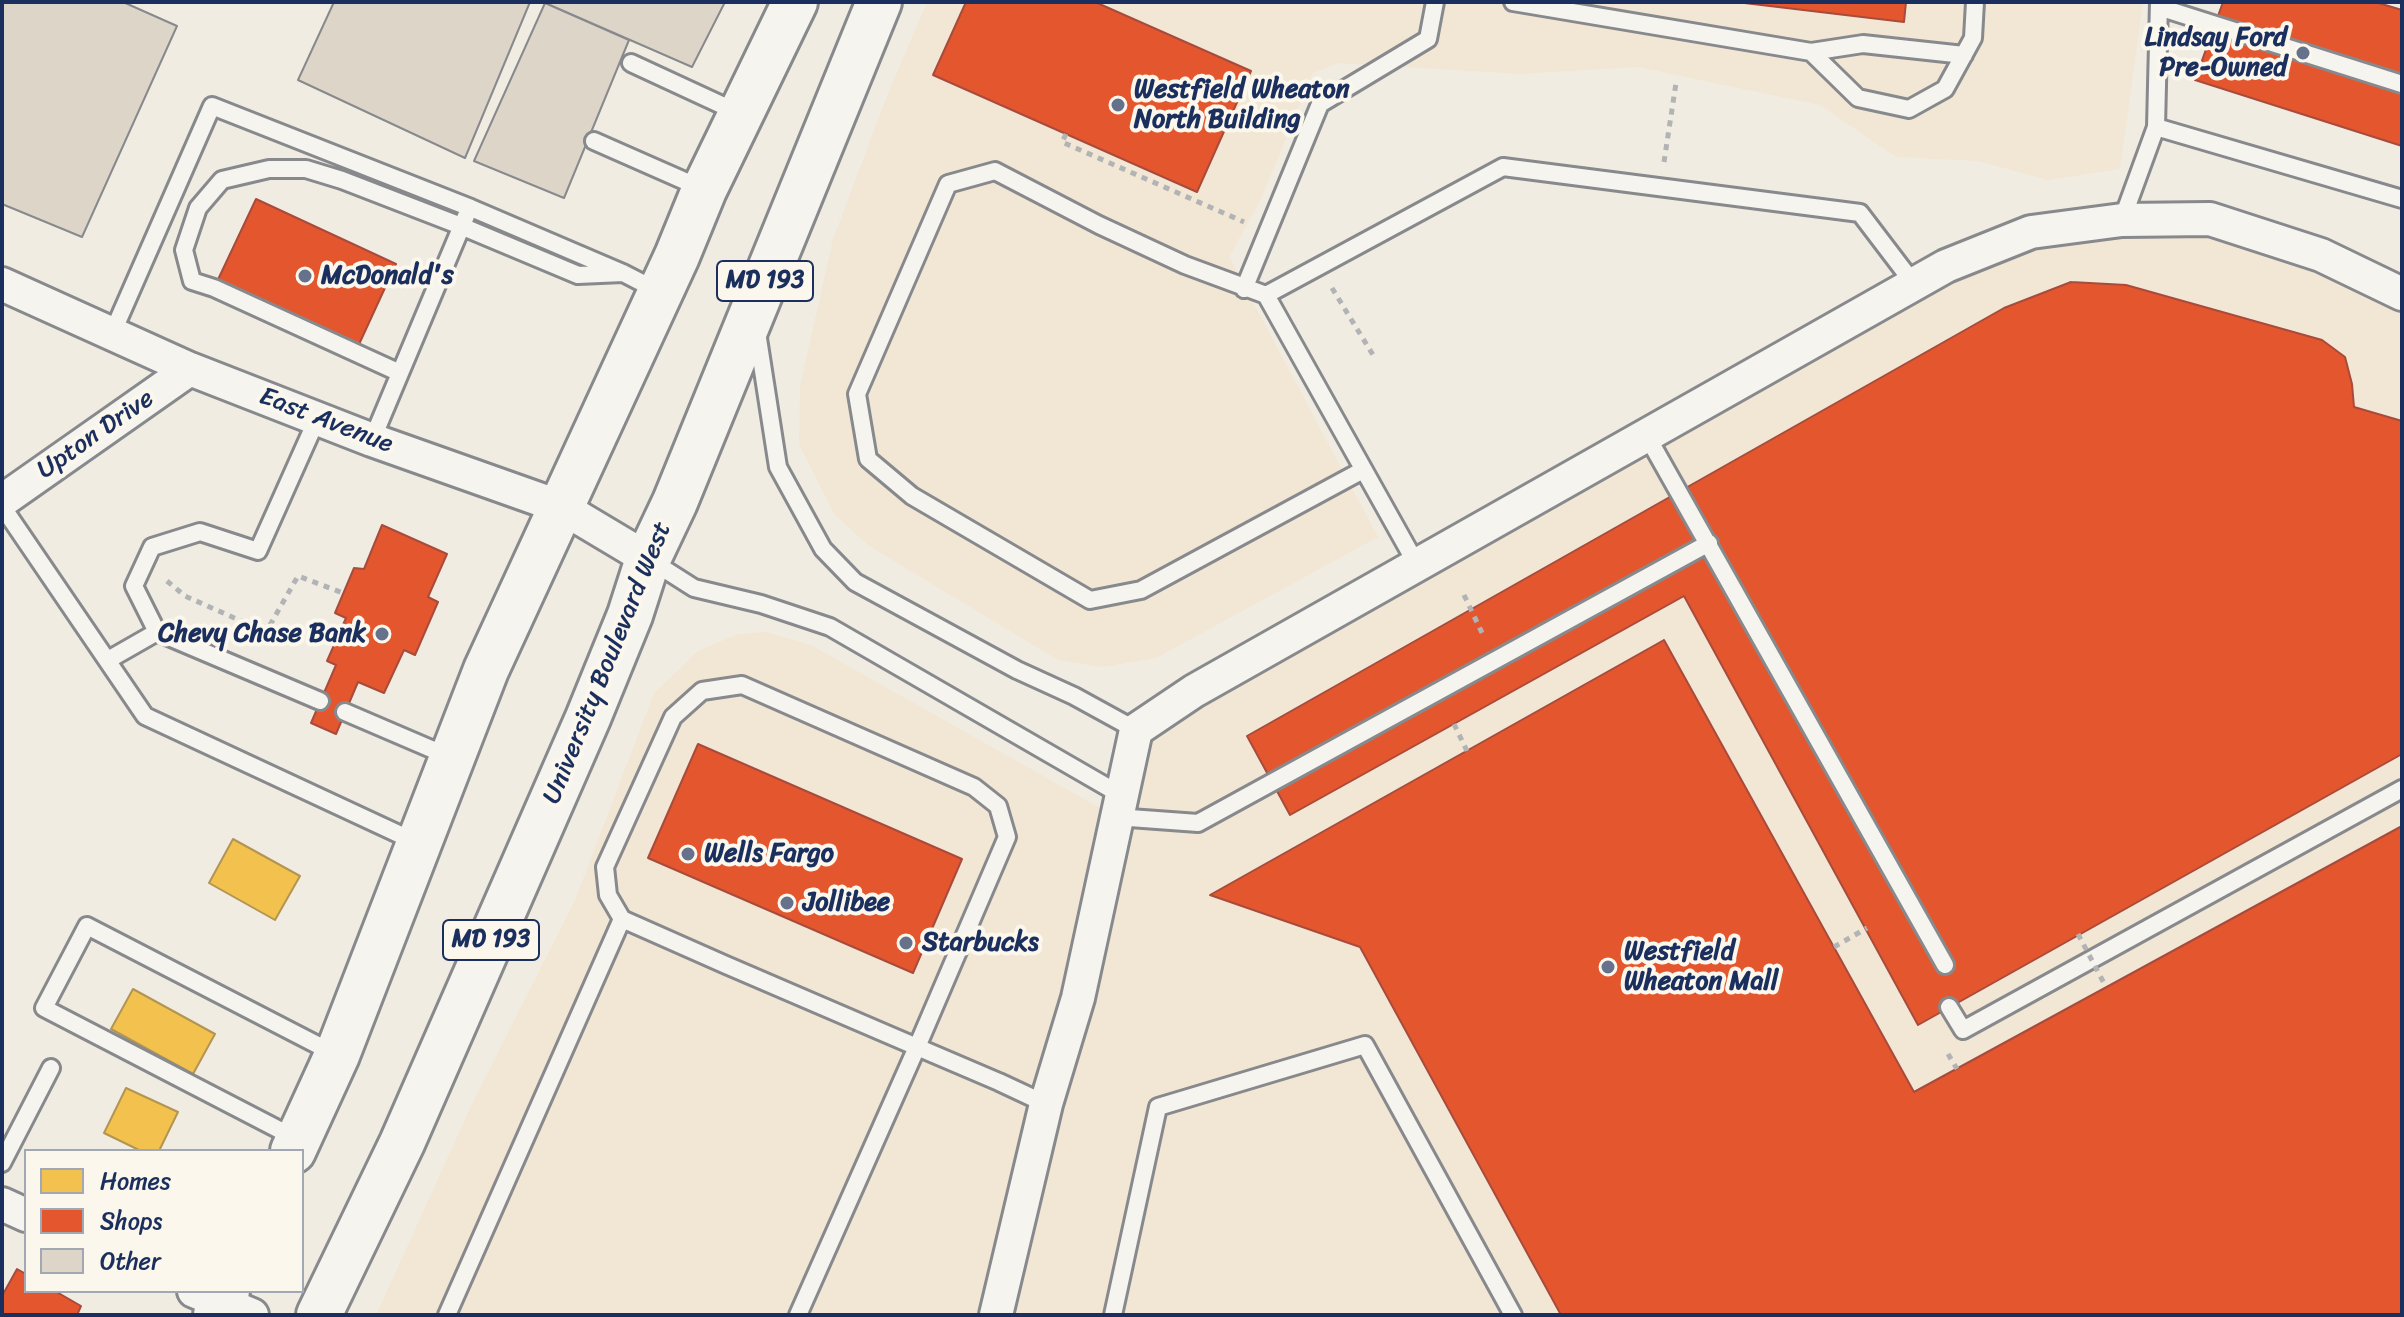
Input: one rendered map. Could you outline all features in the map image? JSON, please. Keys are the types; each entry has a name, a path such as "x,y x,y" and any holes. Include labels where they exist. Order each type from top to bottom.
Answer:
{"main road":[{"path":"295,1145 337,1055 486,670 561,507 641,282 704,190 795,2"},
{"name":"University Boulevard West","path":"319,1315 402,1143 594,704 630,615 648,559 675,502 879,2"}],"street":[{"path":"996,1315 1046,1104 1078,998 1136,730 1194,691 1946,266 2031,232 2122,220 2210,219 2321,255 2402,294"},
{"name":"East Avenue","path":"2,284 190,369 372,440 561,507 648,559"},
{"name":"Upton Drive","path":"2,504 190,369"},
{"path":"2,1204 24,1214"}],"lane":[{"path":"1244,289 1320,104 1428,39 1435,2"},
{"path":"1513,2 1581,8 1811,52 1863,44 1964,55"},
{"path":"1811,52 1858,98 1909,109 1945,89 1973,38 1975,2"},
{"path":"2122,220 2156,127 2159,5 2402,84"},
{"path":"631,63 741,113"},
{"path":"112,334 212,106 471,208 641,282"},
{"path":"2156,127 2395,196"},
{"path":"594,141 704,190"},
{"path":"1363,470 1141,590 1090,600 912,496 868,459 857,394 948,184 995,171 1113,232 1244,289 1266,295 1503,167 1860,213 1914,284"},
{"path":"400,373 214,288 192,281 184,250 198,208 222,180 269,169 306,169 461,226 578,275 641,282"},
{"path":"372,440 471,208"},
{"path":"1266,295 1417,565"},
{"path":"754,309 778,467 823,549 855,582 1136,730"},
{"path":"317,419 258,551 200,532 152,547 134,586 157,632 320,701"},
{"path":"1647,436 1945,965"},
{"path":"2,504 145,716 420,844"},
{"path":"648,559 694,588 761,604 830,627 1118,806 1198,823 1709,543"},
{"path":"108,660 157,632"},
{"path":"798,1315 917,1047 1007,837 998,806 974,787 742,685 702,691 673,717 605,867 608,895 622,919 917,1047 1046,1104"},
{"path":"345,712 452,758"},
{"path":"1949,1007 1963,1030 2402,789"},
{"path":"447,1315 622,919"},
{"path":"295,1145 44,1008 87,926 337,1055"},
{"path":"1113,1315 1158,1107 1365,1045 1513,1315"},
{"path":"2,1163 51,1068"}],"path":[{"path":"1667,146 1676,83"},
{"path":"1066,134 1062,142 1243,222"},
{"path":"146,561 185,596 266,632 298,576 343,593"},
{"path":"1464,595 1484,638"},
{"path":"1454,724 1467,751"},
{"path":"1834,947 1867,928"},
{"path":"2078,934 2106,987"}],"shaded area":[{"path":"927,2 2143,2 2120,169 2048,180 1978,161 1896,157 1820,105 1638,67 1519,74 1338,63 1313,73 1260,201 1229,257 1378,537 1156,658 1102,667 1058,660 869,546 835,515 799,445 800,386 833,239 888,93"},
{"path":"2130,203 2402,294 2402,1315 376,1315 472,1104 575,900 654,693 698,651 738,634 766,632 811,645 1116,817 1136,730 1946,266"}],"building: Homes":[{"path":"233,839 300,876 275,920 209,883"},
{"path":"133,989 215,1034 193,1074 111,1029"},
{"path":"126,1088 178,1112 160,1149 137,1149 104,1133"}],"building: Shops":[{"name":"Westfield Wheaton North Building","path":"966,2 1095,2 1251,71 1197,192 933,75"},
{"path":"1736,2 1906,2 1904,22"},
{"name":"Lindsay Ford Pre-Owned","path":"2223,2 2375,2 2402,10 2402,146 2195,80"},
{"name":"McDonald's","path":"256,199 396,264 355,353 214,288"},
{"path":"2071,282 2126,285 2322,340 2345,357 2354,407 2402,421 2402,754 1918,1025 1684,596 1290,815 1247,736 2004,308"},
{"name":"Chevy Chase Bank","path":"382,525 447,554 428,597 438,602 415,655 404,650 384,693 358,682 336,734 311,723 336,665 327,661 346,618 335,613 354,568 364,569"},
{"name":"Westfield Wheaton Mall","path":"1664,640 1914,1092 2402,826 2402,1315 1561,1315 1360,947 1210,895"},
{"path":"698,744 962,859 913,973 648,858"},
{"path":"17,1269 24,1273 24,1293 58,1293 81,1306 77,1315 2,1315 2,1296"}],"building: Other":[{"path":"2,2 123,2 177,26 82,237 2,204"},
{"path":"334,2 530,2 465,158 298,80"},
{"path":"543,2 725,2 692,67"},
{"path":"545,3 629,40 564,198 474,161"}],"place":[{"name":"Lindsay Ford Pre-Owned","path":"2303,53"},
{"name":"Westfield Wheaton North Building","path":"1118,105"},
{"name":"McDonald's","path":"305,276"},
{"name":"Chevy Chase Bank","path":"382,634"},
{"name":"Wells Fargo","path":"688,854"},
{"name":"Jollibee","path":"787,903"},
{"name":"Starbucks","path":"906,943"},
{"name":"Westfield Wheaton Mall","path":"1608,967"}]}
